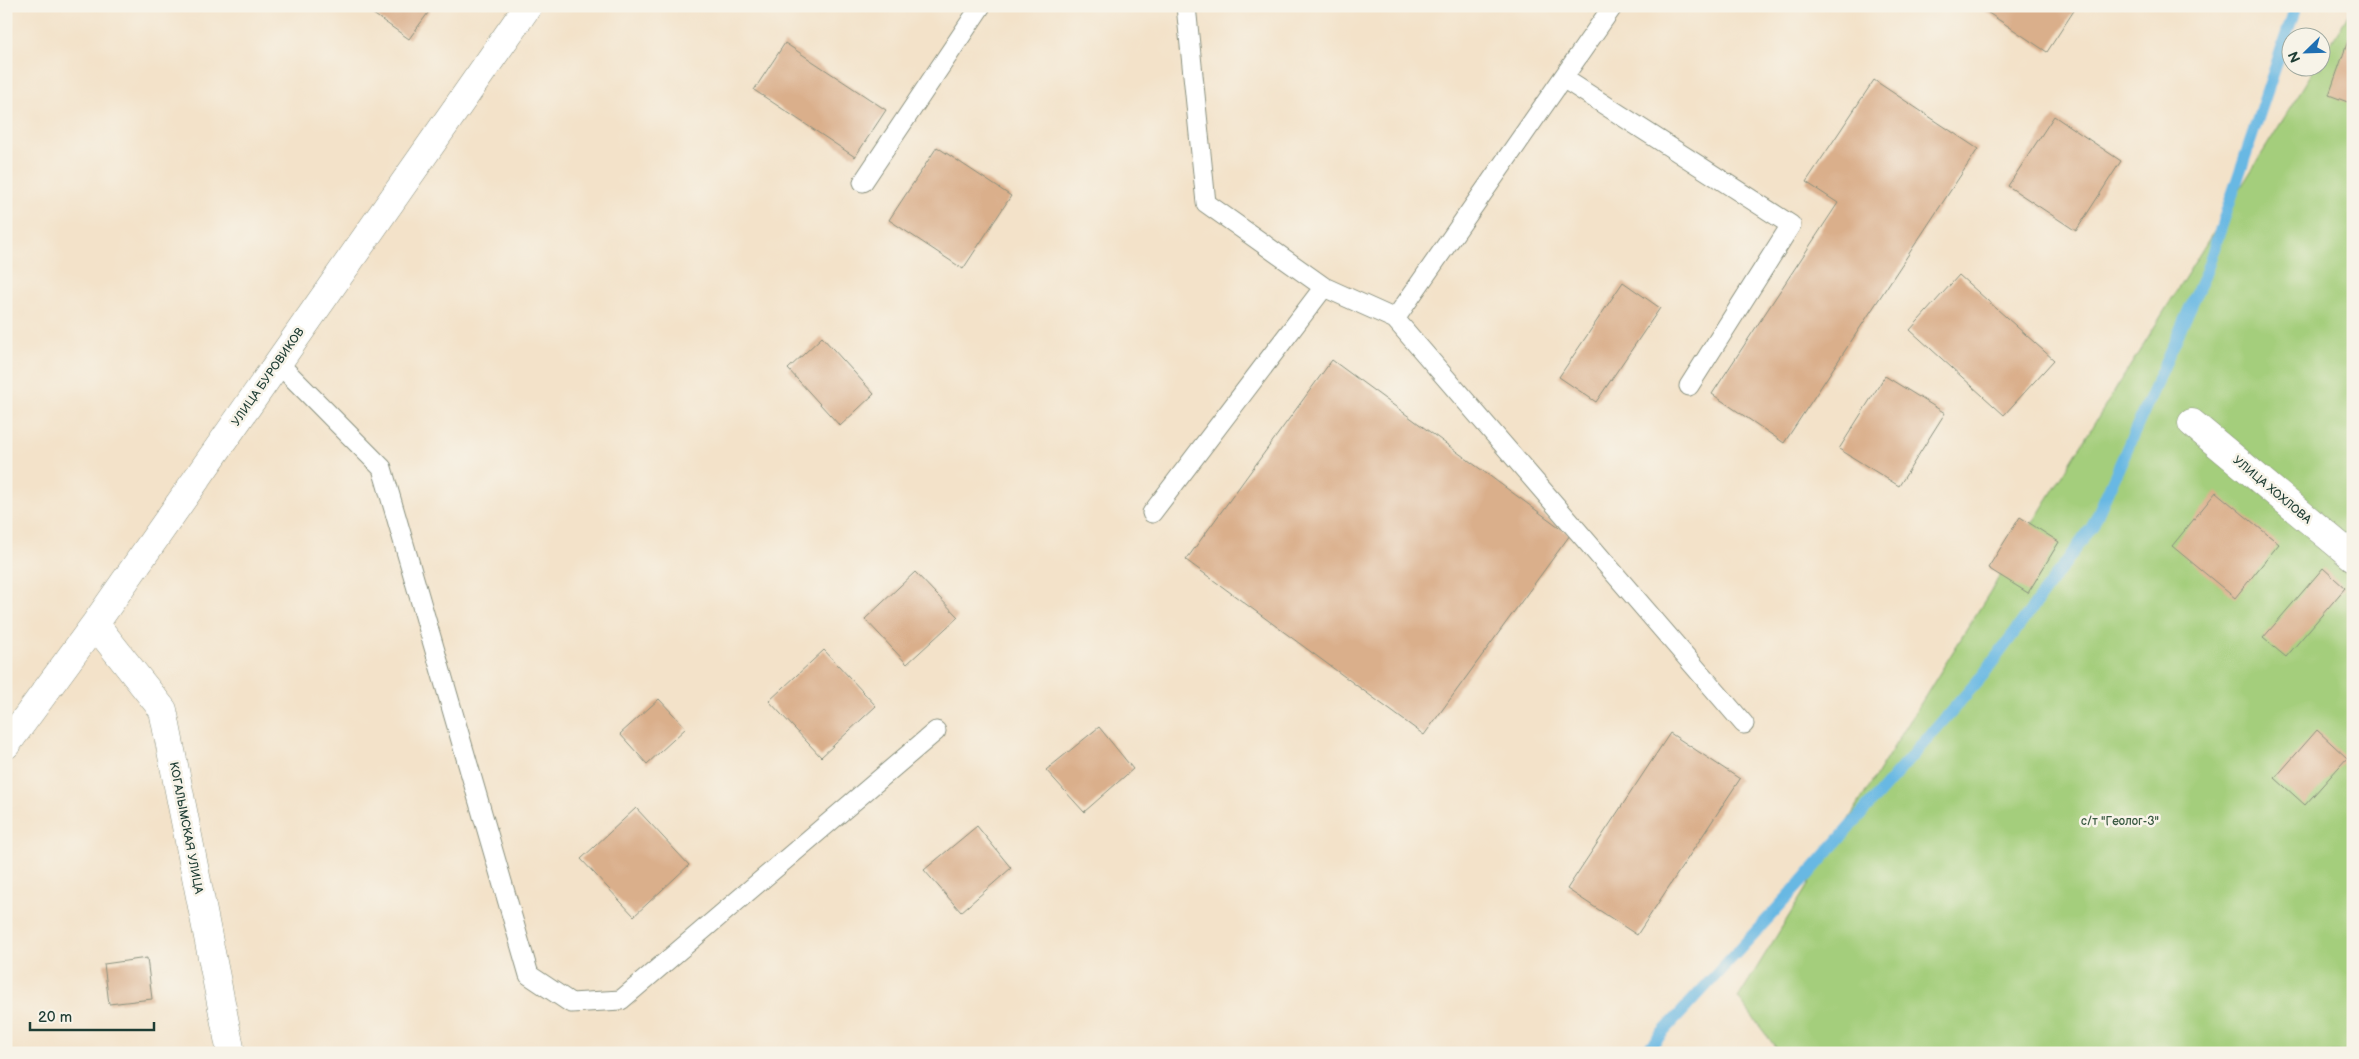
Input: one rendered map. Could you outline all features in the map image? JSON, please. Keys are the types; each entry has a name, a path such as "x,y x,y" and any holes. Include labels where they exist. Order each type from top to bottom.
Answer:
{"street":[{"name":"УЛИЦА БУРОВИКОВ","path":"6,746 95,624 528,6"},
{"name":"УЛИЦА ХОХЛОВА","path":"2192,423 2353,558"},
{"name":"КОГАЛЫМСКАЯ УЛИЦА","path":"95,624 162,710 231,1053"}],"lane":[{"path":"862,182 981,6"},
{"path":"1186,6 1206,203 1324,287 1395,319 1744,724"},
{"path":"1395,319 1613,6"},
{"path":"1563,78 1792,225 1689,386"},
{"path":"1152,513 1324,287"},
{"path":"278,363 382,468 529,975 571,1003 621,1000 936,731"}],"green space":[{"name":"с/т \"Геолог-3\"","path":"2353,7 2353,1053 1780,1053 1738,998 2309,78 2332,78 2332,42"}],"building":[{"path":"362,6 433,6 409,39"},
{"path":"1982,6 2077,6 2047,52 1981,8"},
{"path":"2350,35 2353,36 2353,104 2329,95"},
{"path":"785,43 886,110 855,157 754,90"},
{"path":"1874,80 1978,149 1784,443 1712,394 1838,203 1806,182"},
{"path":"2054,116 2121,161 2076,231 2008,186"},
{"path":"937,147 1011,196 963,269 889,220"},
{"path":"1959,275 2054,360 2004,415 1910,330"},
{"path":"1623,282 1660,308 1596,402 1559,377"},
{"path":"822,337 874,394 840,426 788,369"},
{"path":"1332,360 1570,535 1424,735 1186,560"},
{"path":"1885,376 1945,413 1899,486 1839,449"},
{"path":"2216,492 2279,544 2235,598 2172,546"},
{"path":"2020,517 2059,542 2028,593 1988,568"},
{"path":"2323,568 2345,588 2286,657 2263,638"},
{"path":"915,572 958,617 907,664 865,619"},
{"path":"824,650 876,706 821,757 769,701"},
{"path":"659,699 686,728 647,764 620,734"},
{"path":"1099,727 1133,769 1084,812 1046,770"},
{"path":"2317,730 2347,758 2305,805 2275,778"},
{"path":"1670,733 1740,779 1637,935 1567,889"},
{"path":"636,808 689,865 634,916 581,859"},
{"path":"977,826 1011,868 961,912 924,870"},
{"path":"147,958 152,999 109,1004 104,964"}],"waterway":[{"path":"1644,1053 1806,877 1983,675 2092,527 2206,272 2296,6"}]}
